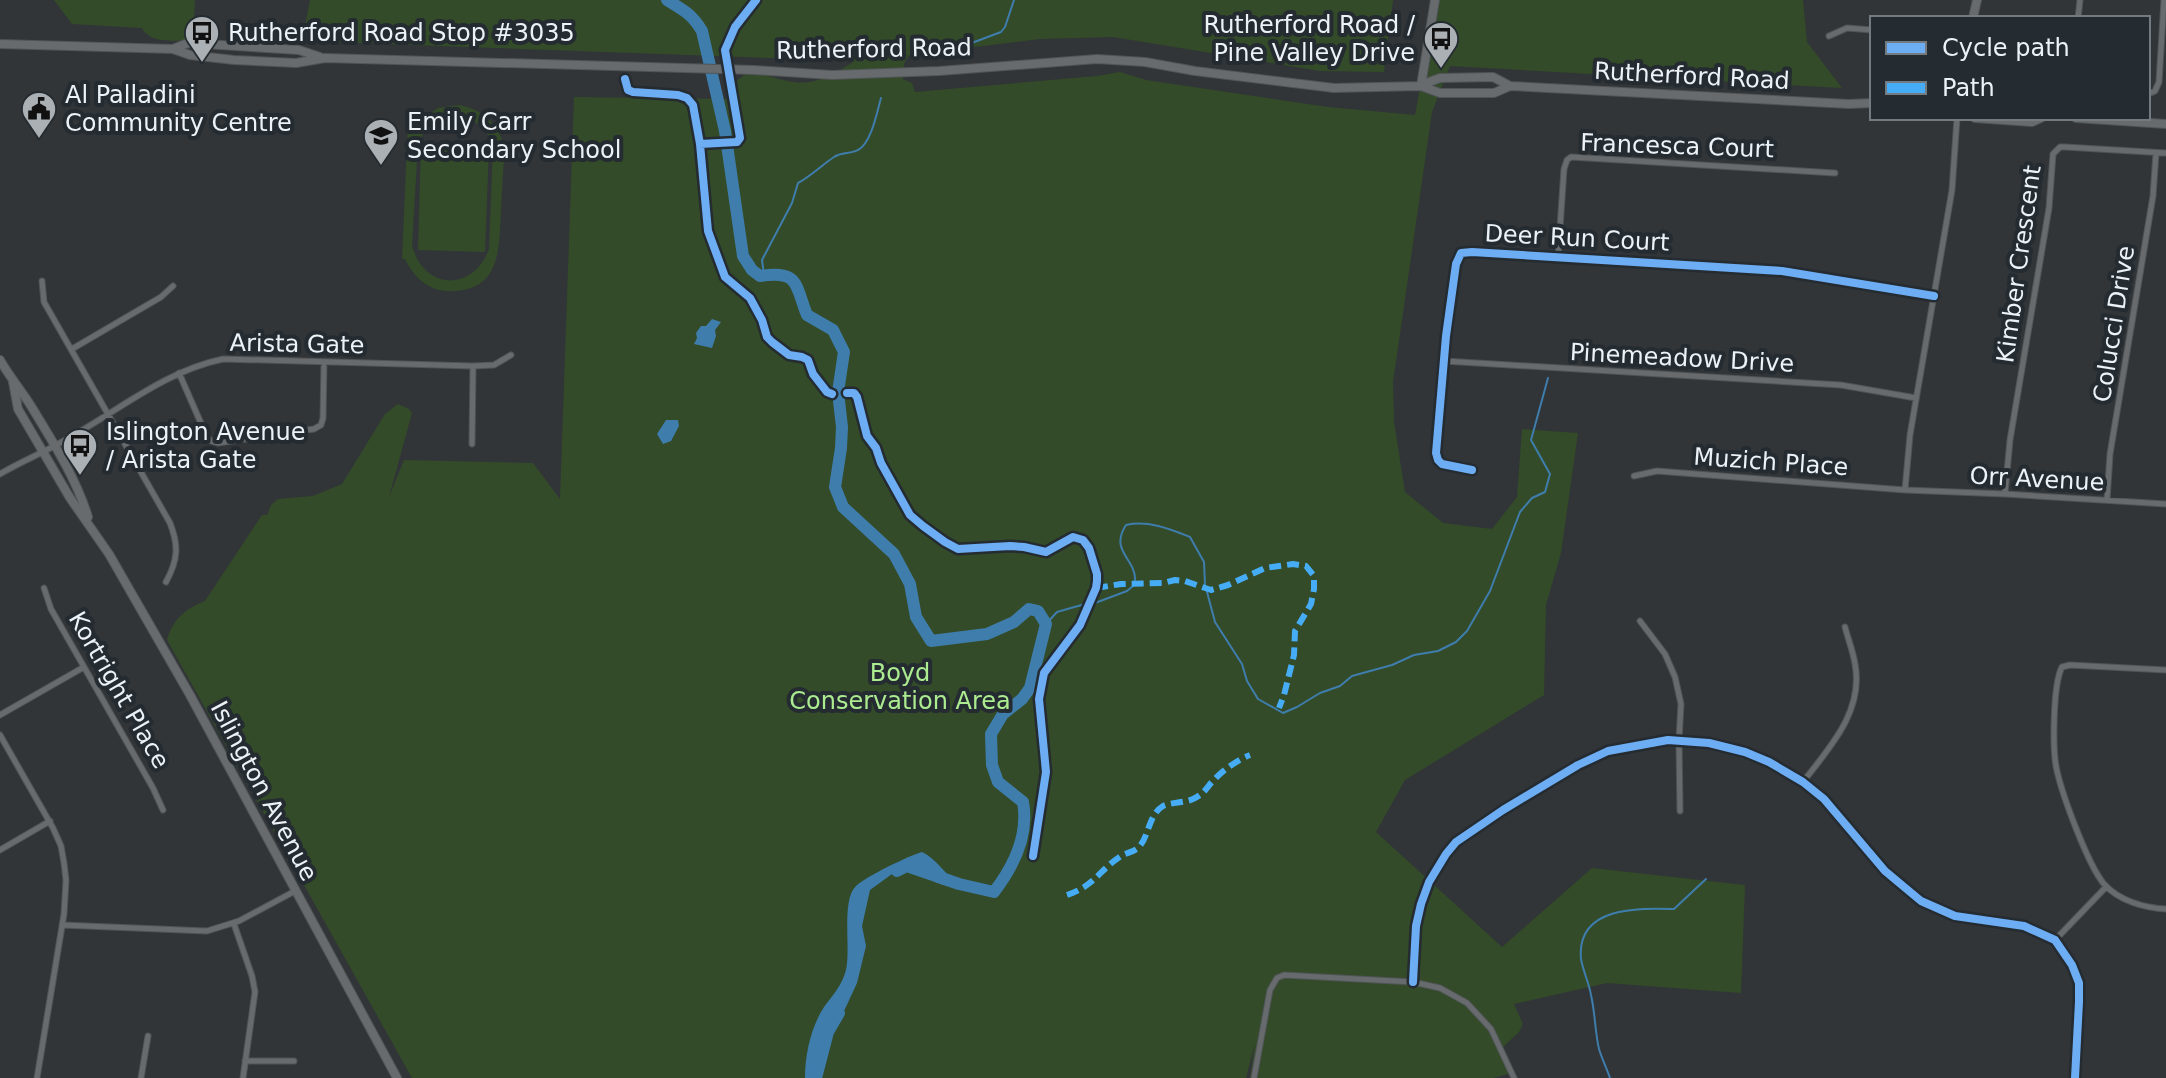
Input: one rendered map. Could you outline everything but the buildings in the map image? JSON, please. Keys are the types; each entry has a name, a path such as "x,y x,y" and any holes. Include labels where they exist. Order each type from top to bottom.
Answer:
{"main road":[{"path":"1421,86 1435,0"},
{"name":"Rutherford Road","path":"0,44 173,49 190,55 296,63 325,58 674,67 832,75 939,71 1097,59 1145,62 1319,87 1421,86 1440,93 1494,93 1510,86"},
{"name":"Rutherford Road","path":"1421,86 1440,78 1493,77 1510,86 1870,103"},
{"path":"2004,120 2036,120"},
{"path":"2106,120 2166,124"},
{"name":"Islington Avenue","path":"0,360 30,403 80,492 91,526"},
{"name":"Islington Avenue","path":"13,382 18,409 70,498 109,554 190,695 397,1078"}],"street":[{"path":"2150,93 2155,91 2159,82 2164,0"},
{"path":"1829,36 1847,28 1870,30"},
{"path":"1905,490 1916,398 1952,190 1957,120"},
{"name":"Kimber Crescent","path":"2005,494 2010,440 2049,208 2053,154 2060,147 2166,153"},
{"name":"Colucci Drive","path":"2107,501 2110,454 2153,196 2156,153"},
{"name":"Francesca Court","path":"1558,257 1564,169 1571,157 1835,173"},
{"name":"Deer Run Court","path":"1472,470 1442,464 1438,460 1437,446 1456,264 1461,253 1782,271 1934,296"},
{"path":"42,281 44,302 173,532 178,552 175,566 166,582"},
{"path":"72,349 161,297 173,286"},
{"name":"Arista Gate","path":"0,474 179,373 206,362 223,359 473,366 494,365 511,355"},
{"name":"Pinemeadow Drive","path":"1444,361 1841,385 1916,398"},
{"path":"179,373 207,437 218,443 314,429 321,425 324,363"},
{"path":"472,444 473,366"},
{"name":"Muzich Place","path":"1634,476 1657,471 1905,490"},
{"name":"Orr Avenue","path":"1905,490 2166,504"},
{"name":"Kortright Place","path":"44,588 51,609 163,810"},
{"path":"1640,621 1665,654 1675,677 1681,704 1680,811"},
{"path":"1803,782 1843,727 1853,707 1857,680 1845,627"},
{"path":"0,715 84,667"},
{"path":"2166,670 2062,667 2057,683 2055,738 2056,770 2092,866 2106,887 2140,906 2166,909"},
{"path":"0,735 50,821 61,846 66,880 62,925 37,1078"},
{"path":"1413,982 1416,926 1421,904 1429,882 1456,842 1554,779 1608,751 1668,740 1709,743 1745,752 1803,782 1824,799 1885,871 1921,901 1955,916 2024,926 2055,940 2072,965 2079,983 2075,1078"},
{"path":"0,850 50,821"},
{"path":"2055,940 2106,887"},
{"path":"62,925 202,931 234,924 295,891"},
{"path":"234,924 255,992 243,1078"},
{"path":"1254,1078 1270,990 1277,978 1284,975 1413,982 1429,984 1452,993 1477,1012 1491,1029 1514,1078"},
{"path":"141,1078 148,1036"},
{"path":"245,1061 294,1061"}],"green space":[{"path":"54,0 195,0 193,34 188,41 169,41 151,37 142,28 72,24"},
{"name":"Boyd Conservation Area","path":"310,0 1393,0 1384,72 1320,71 1113,37 1040,39 909,55 904,64 903,79 912,83 915,92 1120,72 1146,80 1328,107 1415,115 1436,0 1803,0 1807,42 1842,88 1450,66 1432,112 1393,382 1394,422 1405,492 1443,523 1492,529 1517,497 1522,429 1578,433 1561,553 1546,605 1544,695 1405,780 1376,832 1502,947 1592,868 1745,885 1741,993 1607,983 1514,1004 1523,1024 1503,1047 1510,1065 1508,1074 1494,1078 1250,1078 1255,1043 1246,1078 412,1078 167,640 173,626 191,608 205,601 262,515 267,515 278,499 313,496 342,484 385,414 398,404 412,413 389,497 404,460 533,463 560,499 574,97 732,99 737,80 751,71 794,82 815,81 855,61 302,41"},
{"path":"459,105 476,110 494,124 505,147 499,240 494,266 478,285 465,290 433,288 422,281 402,259 408,123 418,122 438,108","holes":["457,115 484,130 493,147 489,249 472,273 461,279 449,280 437,278 426,271 412,245 418,144 425,132 438,121"]},
{"path":"421,144 489,146 485,252 418,250"}],"water":[{"path":"712,319 721,322 715,330 712,348 694,344 701,326 706,326"},
{"path":"666,420 678,420 679,426 671,441 663,444 657,434"},
{"path":"922,852 959,884 943,885 913,868 892,874 870,890 862,926 866,946 857,983 845,1009 826,1033 820,1053 821,1078 805,1078 812,1032 846,970 851,893 869,877"}],"waterway":[{"path":"667,0 690,16 702,31 725,131 743,256 760,276 783,275 794,282 807,315 833,330 844,352 838,392 841,448 835,487 843,507 894,554 910,584 916,617 931,641 987,634 1014,622 1029,609 1038,611 1046,624 1030,688 1003,714 991,734 992,765 998,782 1023,802 1022,838 1008,872 994,892 907,866 897,871"},
{"path":"961,47 1001,32 1014,0"},
{"path":"764,275 762,260 792,203 798,183 837,155 863,147 873,127 881,98"},
{"path":"1207,592 1215,622 1242,664 1247,681 1258,699 1283,713 1340,686 1352,676 1392,665 1414,655 1438,651 1456,642 1467,631 1490,591 1520,512 1532,498 1545,492 1550,474 1531,440 1548,378"},
{"path":"1135,580 1120,542 1122,534 1126,525 1151,524 1190,537 1204,562 1205,585"},
{"path":"1095,603 1133,586"},
{"path":"1046,624 1057,612 1085,604"},
{"path":"1610,1078 1599,1049 1590,990 1581,959 1582,942 1588,929 1599,920 1628,910 1674,909 1706,879"},
{"path":"816,1078 828,1032 839,1013"}],"marked path":[{"path":"1096,588 1175,580 1211,590 1265,568 1293,564 1306,566 1314,576 1314,589 1311,604 1295,631 1294,655 1279,708"},
{"path":"1067,895 1084,887 1121,856 1138,848 1154,815 1163,806 1197,797 1227,769 1250,755"}],"cycle path":[{"path":"700,144 737,142 740,138 725,50 735,27 756,0"},
{"path":"625,79 628,90 633,92 678,95 687,98 693,105 708,231 725,277 750,298 767,337 789,355 808,360 813,374 832,394"},
{"path":"1472,470 1442,464 1436,453 1446,336 1456,264 1461,253 1782,271 1934,296"},
{"path":"847,393 854,393 857,397 867,436 910,515 945,542 958,549 1010,546 1046,552 1073,537 1083,540 1089,548 1097,574 1096,588 1080,625 1044,673 1039,699 1046,772 1033,856"},
{"path":"1413,982 1416,926 1421,904 1429,882 1456,842 1578,765 1608,751 1668,740 1709,743 1745,752 1803,782 1824,799 1885,871 1921,901 1955,916 2024,926 2055,940 2072,965 2079,983 2075,1078"}],"place":[{"name":"Rutherford Road Stop #3035","path":"202,64"},
{"name":"Rutherford Road / Pine Valley Drive","path":"1441,70"},
{"name":"Al Palladini Community Centre","path":"39,140"},
{"name":"Emily Carr Secondary School","path":"381,167"},
{"name":"Islington Avenue / Arista Gate","path":"80,477"}]}
